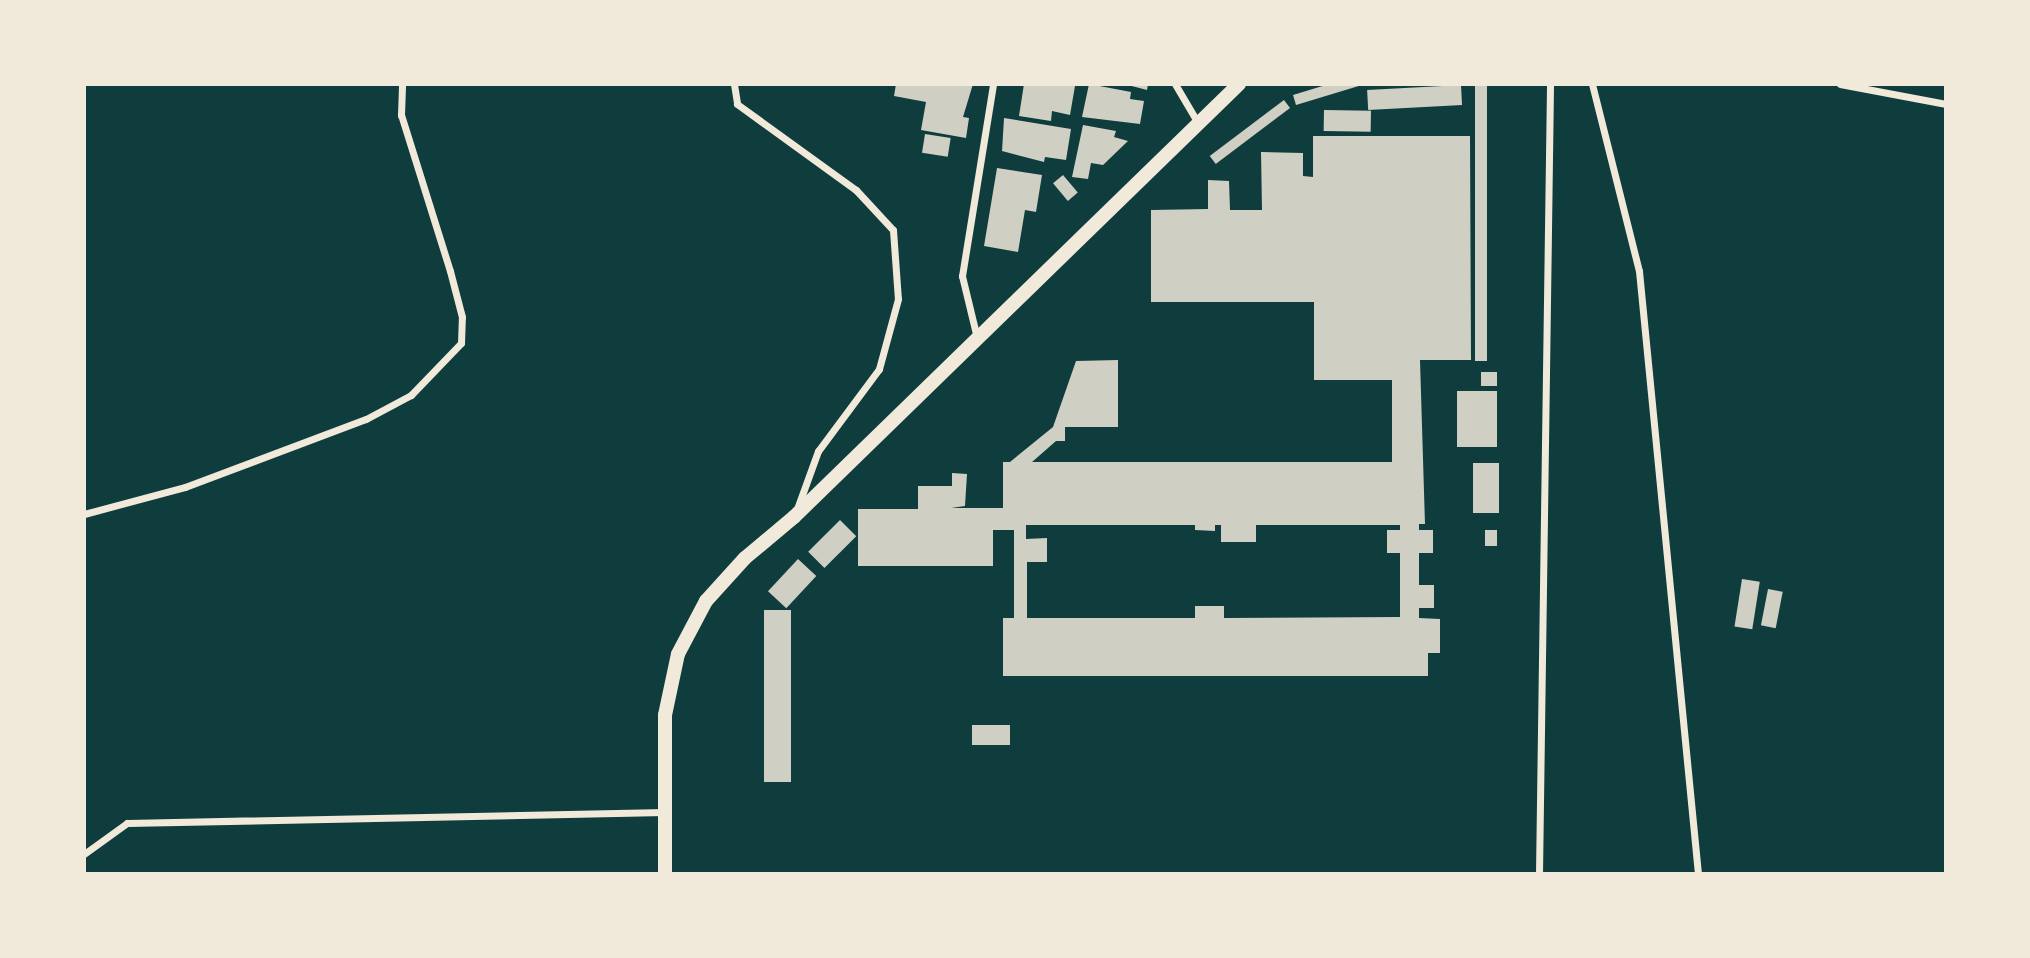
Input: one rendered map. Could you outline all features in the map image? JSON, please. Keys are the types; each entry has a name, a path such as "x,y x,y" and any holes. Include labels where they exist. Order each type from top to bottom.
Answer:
{"main road":[{"path":"665,874 665,715 678,654 706,601 745,558 794,517 1239,84"}],"street":[{"path":"84,514 185,487 366,419 411,395 461,343 462,317 450,271 401,115 402,84"},
{"path":"734,84 737,104 856,190 893,230 898,299 879,369 818,451 794,517"},
{"path":"978,339 962,276 993,84"},
{"path":"1175,84 1198,123"},
{"path":"1539,874 1550,84"},
{"path":"1592,84 1639,271 1698,874"},
{"path":"1840,84 1946,104"},
{"path":"84,854 127,824 665,811"}],"building":[{"path":"896,84 973,84 963,117 969,118 966,138 921,130 926,102 894,96"},
{"path":"1024,84 1075,86 1070,115 1052,111 1051,121 1019,116"},
{"path":"1089,84 1131,92 1130,99 1144,101 1140,124 1082,117"},
{"path":"1124,84 1148,84 1147,90"},
{"path":"1329,84 1362,85 1296,105 1293,95"},
{"path":"1475,84 1487,84 1487,361 1475,361"},
{"path":"1461,85 1462,105 1368,110 1367,90"},
{"path":"1284,100 1290,108 1216,164 1210,156"},
{"path":"1324,110 1371,111 1371,132 1324,131"},
{"path":"1004,118 1071,129 1066,160 1045,157 1044,162 1002,151"},
{"path":"1083,125 1116,131 1114,137 1128,141 1103,165 1091,163 1088,179 1072,177"},
{"path":"925,134 951,138 948,157 922,153"},
{"path":"1313,136 1470,136 1471,360 1420,360 1425,524 1419,524 1419,530 1433,530 1433,553 1419,553 1419,585 1434,585 1434,608 1419,608 1419,618 1440,619 1440,653 1428,653 1428,676 1003,676 1003,618 1014,618 1014,530 993,530 993,566 858,566 858,509 918,509 918,486 952,486 952,473 967,474 965,506 951,508 1003,508 1003,462 1010,462 1053,427 1076,361 1118,360 1118,427 1065,427 1065,441 1056,441 1032,462 1392,462 1392,380 1314,380 1314,302 1151,302 1151,210 1208,209 1208,180 1229,181 1230,210 1262,210 1261,152 1303,153 1303,176 1313,177","holes":["1026,525 1195,525 1195,530 1215,531 1215,525 1221,525 1221,542 1256,542 1256,525 1400,525 1400,530 1387,530 1387,553 1400,553 1400,617 1224,618 1224,606 1195,606 1195,618 1027,618 1027,562 1047,562 1047,538 1026,539"]},
{"path":"997,168 1042,175 1036,212 1025,210 1018,252 984,246"},
{"path":"1063,175 1078,193 1068,201 1053,183"},
{"path":"1481,372 1497,372 1497,386 1481,386"},
{"path":"1457,391 1497,391 1497,447 1457,447"},
{"path":"1473,463 1499,463 1499,513 1473,513"},
{"path":"840,520 856,536 824,568 808,552"},
{"path":"1485,530 1497,530 1497,546 1485,546"},
{"path":"798,559 816,576 786,608 768,591"},
{"path":"1742,579 1760,582 1752,629 1734,626"},
{"path":"1768,589 1783,592 1776,628 1761,625"},
{"path":"764,610 791,610 791,782 764,782"},
{"path":"972,725 1010,725 1010,745 972,745"}]}
